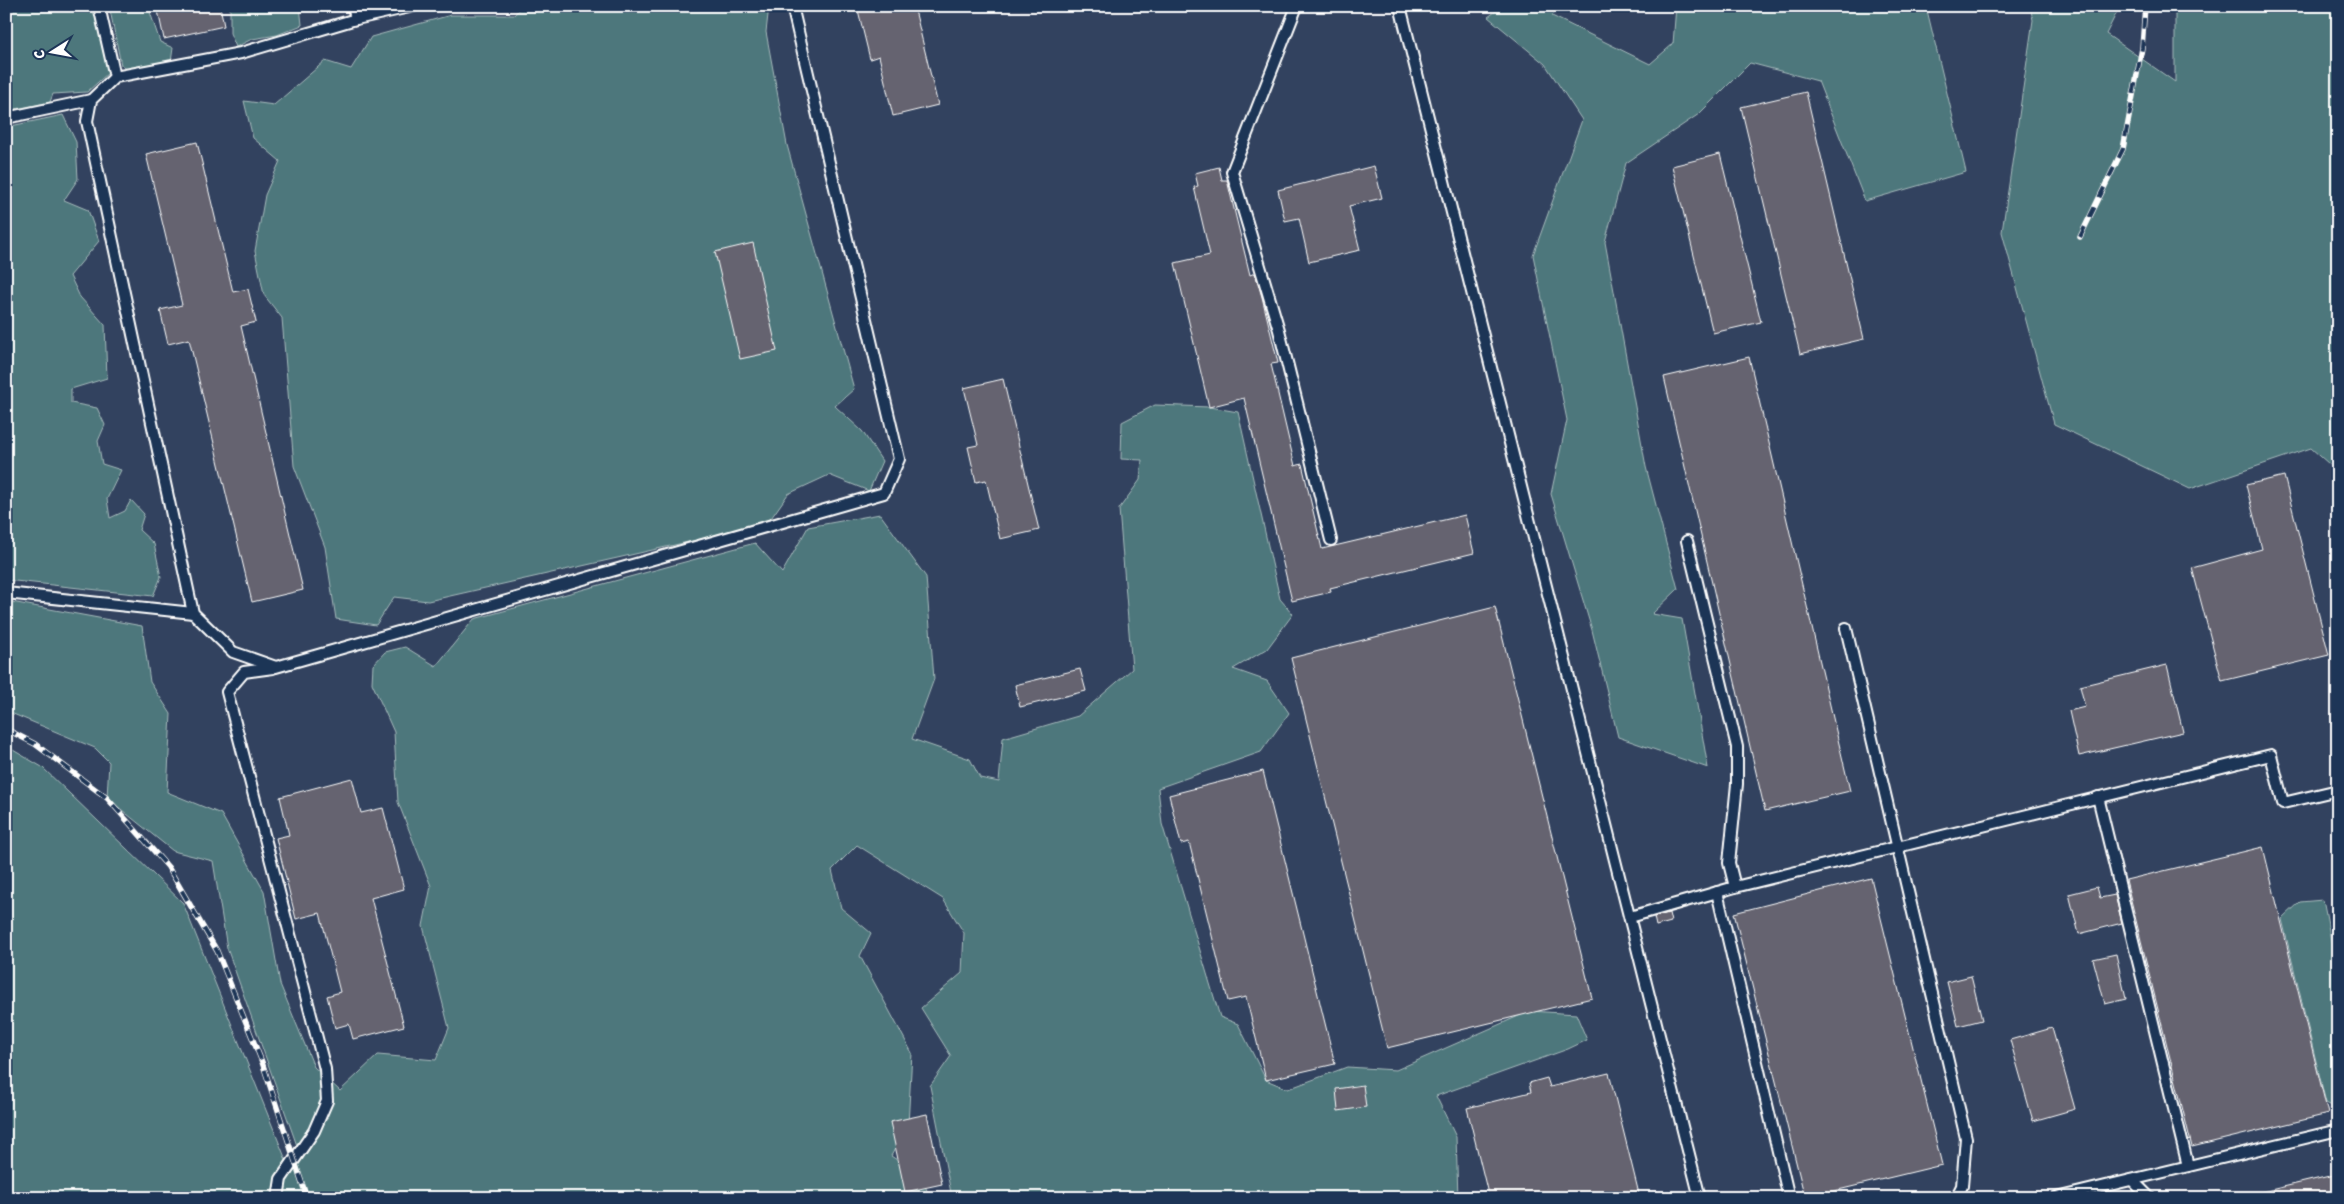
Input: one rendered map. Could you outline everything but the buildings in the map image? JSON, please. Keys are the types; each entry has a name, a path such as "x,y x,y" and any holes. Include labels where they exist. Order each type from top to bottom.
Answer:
{"lane":[{"path":"99,6 115,77"},
{"path":"353,6 356,19"},
{"path":"6,118 91,100 115,77 241,53 356,19 414,6"},
{"path":"278,1198 281,1178 314,1131 327,1101 325,1069 227,692 244,672 276,667 884,494 899,459 792,6"},
{"path":"1297,6 1232,172 1279,330 1331,540"},
{"path":"1400,6 1700,1198"},
{"path":"91,100 87,122 193,613 233,652 276,667"},
{"path":"1687,541 1736,747 1737,784 1730,863 1735,887"},
{"path":"6,593 193,613"},
{"path":"1846,628 1899,846 1966,1138 1962,1186 1956,1198"},
{"path":"1630,917 1735,887 2271,755 2283,803 2338,790"},
{"path":"2098,797 2188,1166"},
{"path":"1717,892 1790,1198"},
{"path":"2056,1198 2338,1130"},
{"path":"2132,1180 2150,1198"}],"shaded area":[{"path":"6,6 2338,6 2338,1198 6,1198"}],"green space":[{"path":"6,6 93,6 108,73 87,92 53,94 50,102 6,111"},
{"path":"114,6 148,6 160,42 173,48 171,62 129,70 121,65 110,10"},
{"path":"230,6 300,6 302,25 277,35 252,39 236,47 230,33"},
{"path":"522,6 769,6 766,32 787,145 854,389 835,406 862,431 882,461 869,491 829,475 788,494 767,524 428,601 394,597 376,625 336,619 325,547 294,466 282,318 264,295 255,251 265,195 280,161 253,138 244,101 274,105 325,61 351,69 371,37 451,15 514,15"},
{"path":"1503,6 1559,6 1552,16 1650,64 1673,44 1676,6 1926,6 1966,172 1865,201 1818,81 1750,63 1699,114 1626,163 1605,242 1646,467 1678,589 1652,614 1682,619 1708,768 1618,737 1592,630 1551,494 1567,420 1533,255 1582,120 1545,64 1488,17"},
{"path":"2030,6 2120,6 2106,34 2175,82 2175,6 2338,6 2338,472 2311,448 2190,489 2054,424 2002,232 2033,20"},
{"path":"63,115 76,142 78,179 64,200 88,210 99,241 70,276 80,297 105,325 107,378 71,389 71,403 97,408 105,425 98,441 102,464 121,470 107,499 110,518 125,511 131,500 144,514 139,530 154,544 161,577 153,596 6,580 6,127"},
{"path":"1155,405 1209,407 1238,412 1280,599 1293,614 1267,649 1233,669 1267,681 1289,713 1261,752 1158,788 1162,824 1220,1017 1238,1024 1266,1080 1288,1089 1347,1067 1396,1070 1530,1011 1576,1014 1587,1040 1568,1049 1436,1096 1456,1137 1458,1198 952,1198 930,1086 951,1056 921,1008 962,973 964,933 943,899 857,845 832,870 841,908 871,933 860,956 912,1053 908,1125 891,1156 921,1176 930,1198 6,1198 6,746 42,767 183,903 290,1170 301,1157 227,948 213,861 173,851 107,798 109,762 95,748 6,711 6,601 142,626 150,682 171,714 167,792 221,814 264,891 280,984 314,1067 340,1091 378,1055 436,1060 449,1028 423,926 431,886 398,802 394,732 372,683 373,665 385,652 405,647 436,666 474,619 755,543 782,573 808,527 880,514 926,577 934,679 912,739 970,759 980,778 999,782 1003,738 1078,716 1132,669 1119,509 1140,480 1142,460 1121,459 1122,422"},
{"path":"2323,900 2338,976 2338,1109 2326,1103 2282,919 2300,902"}],"railway":[{"path":"2080,237 2123,149 2142,48 2145,6"},
{"path":"6,729 35,744 107,798 168,867 217,951 262,1062 307,1198"}]}
